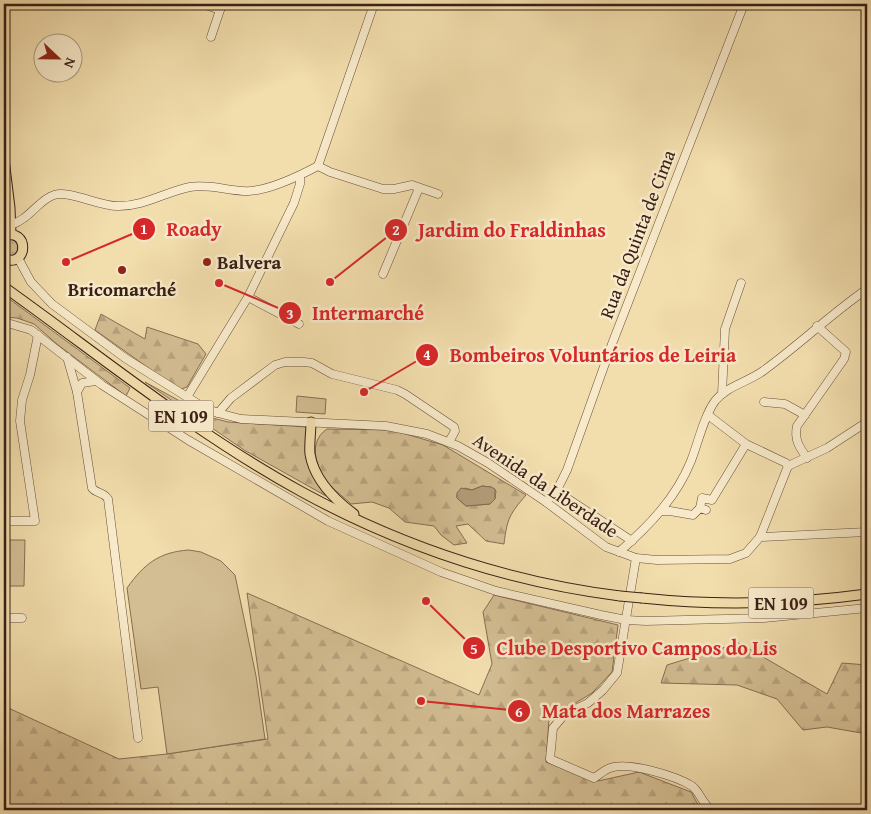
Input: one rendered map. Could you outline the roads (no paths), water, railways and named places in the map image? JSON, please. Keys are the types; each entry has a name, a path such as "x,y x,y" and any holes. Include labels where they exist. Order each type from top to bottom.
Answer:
{"main road":[{"path":"4,159 10,202 9,232 20,238 23,244 22,252 18,258 12,261 4,259"},
{"name":"EN 109","path":"4,287 126,377 220,442 303,493 371,526 422,547 502,573 576,590 620,596 694,603 769,604 867,594"},
{"path":"311,422 311,460 319,477 330,493 343,506 371,526"}],"street":[{"path":"203,4 221,7 211,37"},
{"path":"9,232 49,197 60,193 105,206 128,206 188,188 204,186 250,191 282,183 318,166 374,4"},
{"name":"Rua da Quinta de Cima","path":"546,502 556,491 567,470 612,344 744,4"},
{"path":"318,166 330,172 383,189 394,189 412,185 438,194"},
{"path":"187,397 248,298 294,204 300,184 300,176"},
{"path":"383,274 419,188"},
{"name":"Avenida da Liberdade","path":"18,258 32,282 52,304 130,362 203,407 218,413 241,418 393,426 427,434 448,442 488,463 546,502 606,547 636,558 663,561 730,559 746,553 760,537"},
{"path":"722,394 725,329 741,283"},
{"path":"619,552 632,542 661,511 687,470 708,415 722,394 763,372 817,326 867,289"},
{"path":"248,298 299,324"},
{"path":"4,322 20,326 38,335 96,381 188,440 278,493 328,521 441,572 496,590 626,620 764,618 867,608"},
{"path":"806,458 798,445 795,435 797,426 844,359 846,352 817,326"},
{"path":"4,521 35,521 20,421 22,400 30,375 38,335"},
{"path":"67,357 77,392 92,488 108,499 138,738"},
{"path":"218,413 231,398 276,365 285,362 312,363 332,374 389,387 405,394 454,426 455,431 448,442"},
{"path":"77,392 82,383 96,381"},
{"path":"764,402 784,404 805,415"},
{"path":"708,415 746,444 786,463 788,466"},
{"path":"867,422 827,448 788,466 760,537 867,532"},
{"path":"661,511 693,515 703,509 702,498 712,500 746,444"},
{"path":"556,491 632,542"},
{"path":"636,558 617,673 603,690 588,703 565,714 553,728 550,759 594,778 611,767 638,768 662,773 693,787 705,805 711,810"},
{"path":"4,618 22,618"}],"place":[{"name":"Roady","path":"66,262"},
{"name":"Balvera","path":"207,262"},
{"name":"Bricomarché","path":"122,270"},
{"name":"Jardim do Fraldinhas","path":"330,282"},
{"name":"Intermarché","path":"219,283"},
{"name":"Bombeiros Voluntários de Leiria","path":"364,392"},
{"name":"Clube Desportivo Campos do Lis","path":"426,601"},
{"name":"Mata dos Marrazes","path":"421,701"}]}
